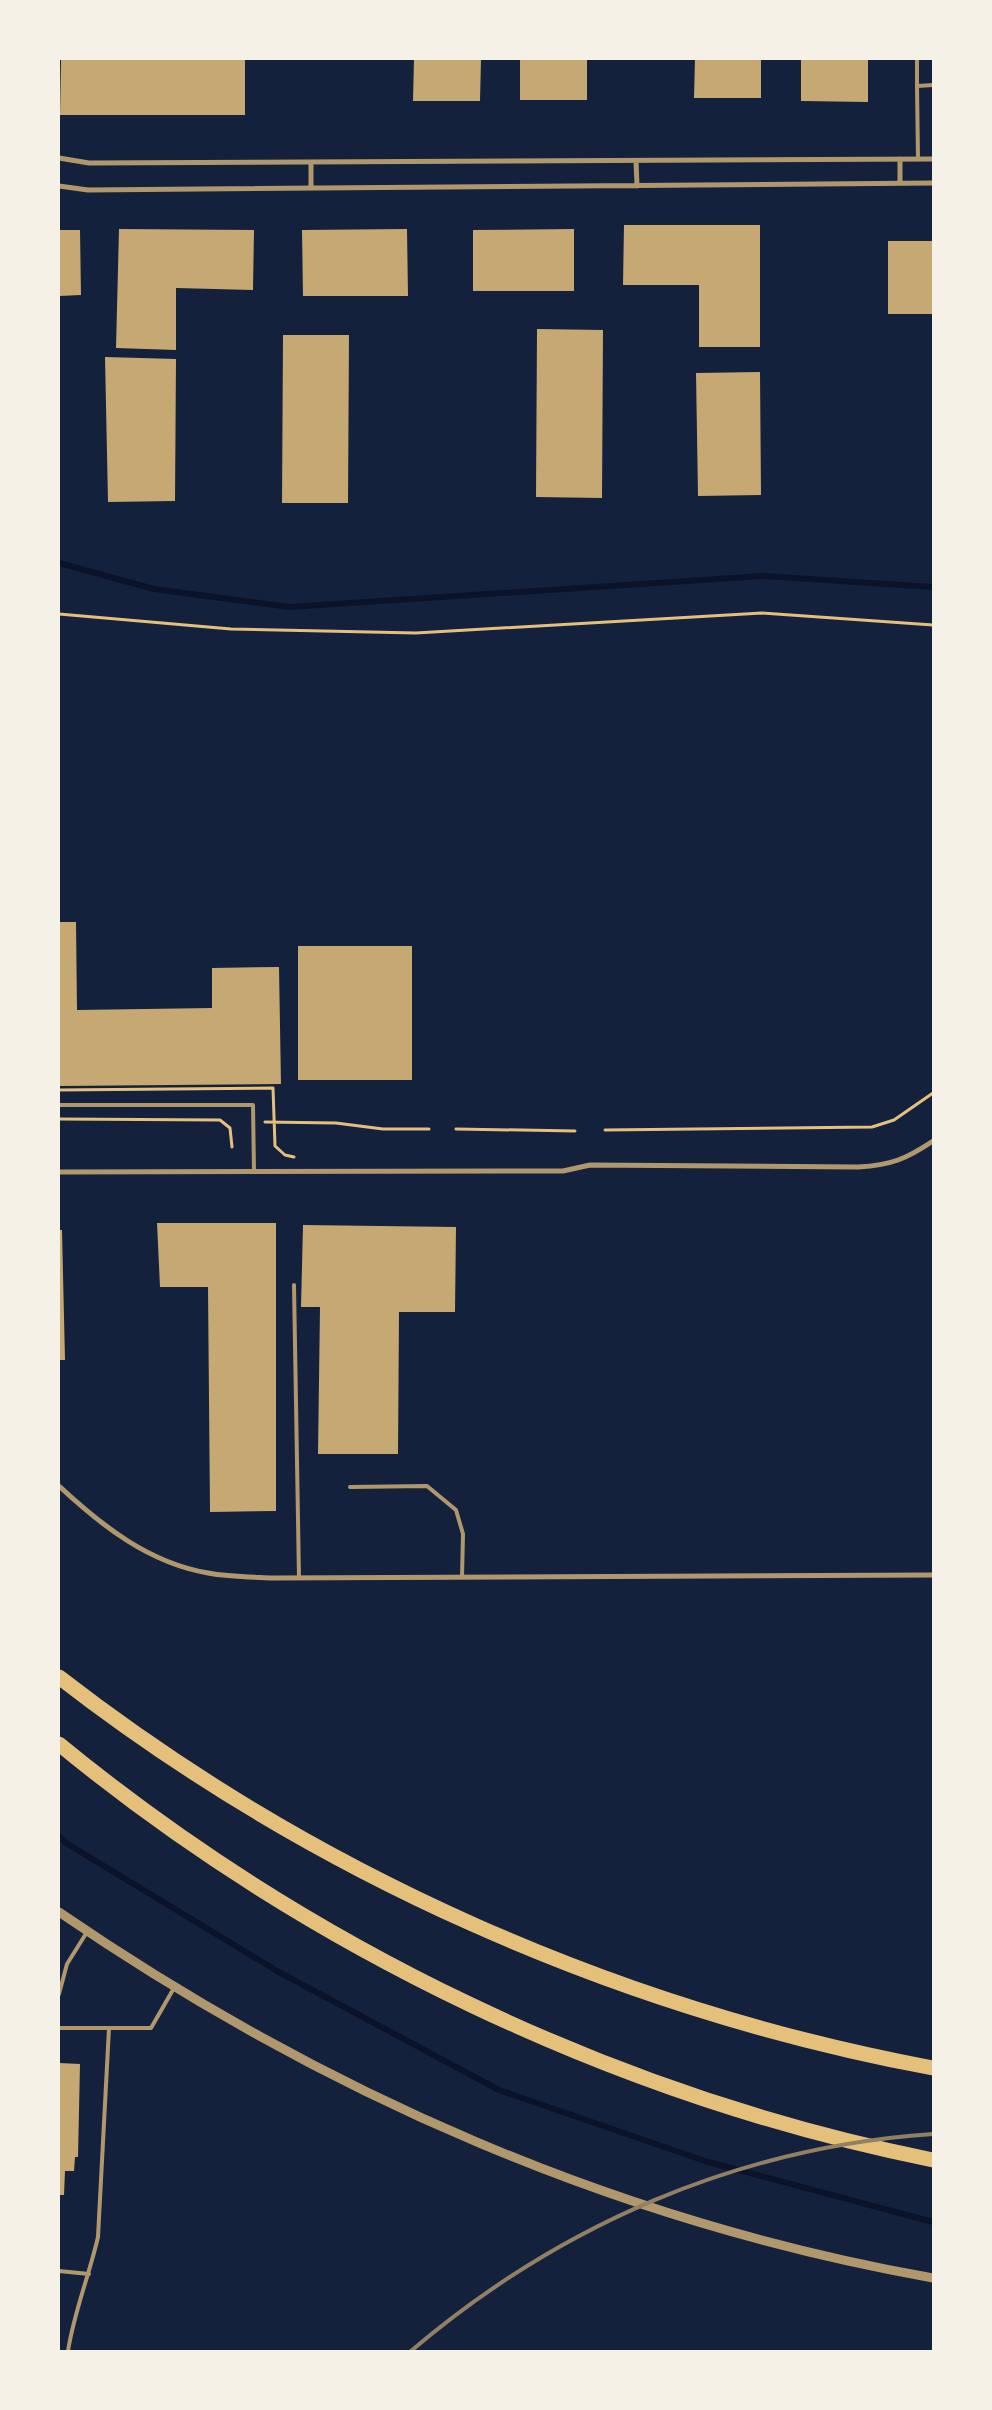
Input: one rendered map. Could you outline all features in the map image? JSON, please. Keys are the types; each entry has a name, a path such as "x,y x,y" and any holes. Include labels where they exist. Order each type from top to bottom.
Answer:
{"highway":[{"path":"59,1677 166,1754 295,1833 400,1890 486,1930 598,1975 718,2015 817,2043 933,2068"},
{"path":"59,1744 169,1828 250,1881 327,1928 467,2002 594,2057 705,2098 813,2131 933,2160"}],"street":[{"path":"59,158 89,163 933,159"},
{"path":"900,160 900,183"},
{"path":"636,161 637,186"},
{"path":"311,162 311,188"},
{"path":"59,186 88,190 933,183"},
{"path":"59,1172 563,1171 590,1165 883,1165 910,1157 933,1141"},
{"path":"59,1486 118,1535 140,1549 180,1567 229,1576 299,1578 933,1574"},
{"path":"59,1912 174,1988 252,2034 337,2078 456,2135 560,2176 672,2214 770,2242 933,2278"}],"lane":[{"path":"916,59 918,159"},
{"path":"917,86 933,86"},
{"path":"59,1105 253,1105 254,1172"},
{"path":"294,1285 299,1578"},
{"path":"350,1487 427,1486 456,1510 463,1534 462,1577"},
{"path":"59,1994 67,1964 87,1932"},
{"path":"59,2028 151,2028 174,1988"},
{"path":"68,2351 75,2314 89,2274 98,2237 108,2028"},
{"path":"59,2271 89,2274"}],"path":[{"path":"59,614 231,629 416,633 762,613 933,625"},
{"path":"59,1090 273,1088 275,1146 285,1155 294,1157"},
{"path":"605,1130 872,1128 894,1120 933,1093"},
{"path":"59,1119 220,1120 230,1128 232,1148"},
{"path":"273,1122 336,1123 383,1130 429,1128"},
{"path":"456,1129 575,1131"}],"building":[{"path":"61,59 245,59 245,115 60,115"},
{"path":"414,59 481,59 480,101 413,101"},
{"path":"520,59 587,59 587,100 520,100"},
{"path":"695,59 761,59 761,98 694,98"},
{"path":"801,59 868,59 868,102 801,101"},
{"path":"624,225 760,225 760,347 699,347 699,285 623,285"},
{"path":"119,229 254,230 253,290 176,288 176,350 116,348"},
{"path":"407,229 408,296 303,296 302,230"},
{"path":"574,229 574,291 473,291 473,230"},
{"path":"59,230 80,230 81,295 59,296"},
{"path":"888,241 933,241 933,314 888,314"},
{"path":"537,329 603,330 602,498 536,497"},
{"path":"283,335 349,335 348,503 282,503"},
{"path":"105,357 176,359 175,501 108,502"},
{"path":"760,372 761,495 698,496 696,373"},
{"path":"59,922 76,922 77,1010 212,1008 212,968 279,967 281,1084 59,1086"},
{"path":"298,946 412,946 412,1080 298,1080"},
{"path":"157,1223 276,1223 276,1511 210,1512 208,1287 160,1287"},
{"path":"303,1225 456,1227 455,1312 399,1312 398,1454 318,1454 320,1307 301,1307"},
{"path":"59,1230 62,1230 65,1360 59,1360"},
{"path":"59,2063 80,2064 78,2157 75,2157 74,2171 65,2171 64,2195 59,2195"}],"waterway":[{"path":"59,563 154,589 289,607 763,576 933,587"},
{"path":"59,1836 66,1843 277,1971 499,2090 705,2161 933,2222"}],"railway":[{"path":"411,2351 468,2306 528,2266 590,2230 654,2200 721,2175 790,2156 861,2142 933,2134"}]}
